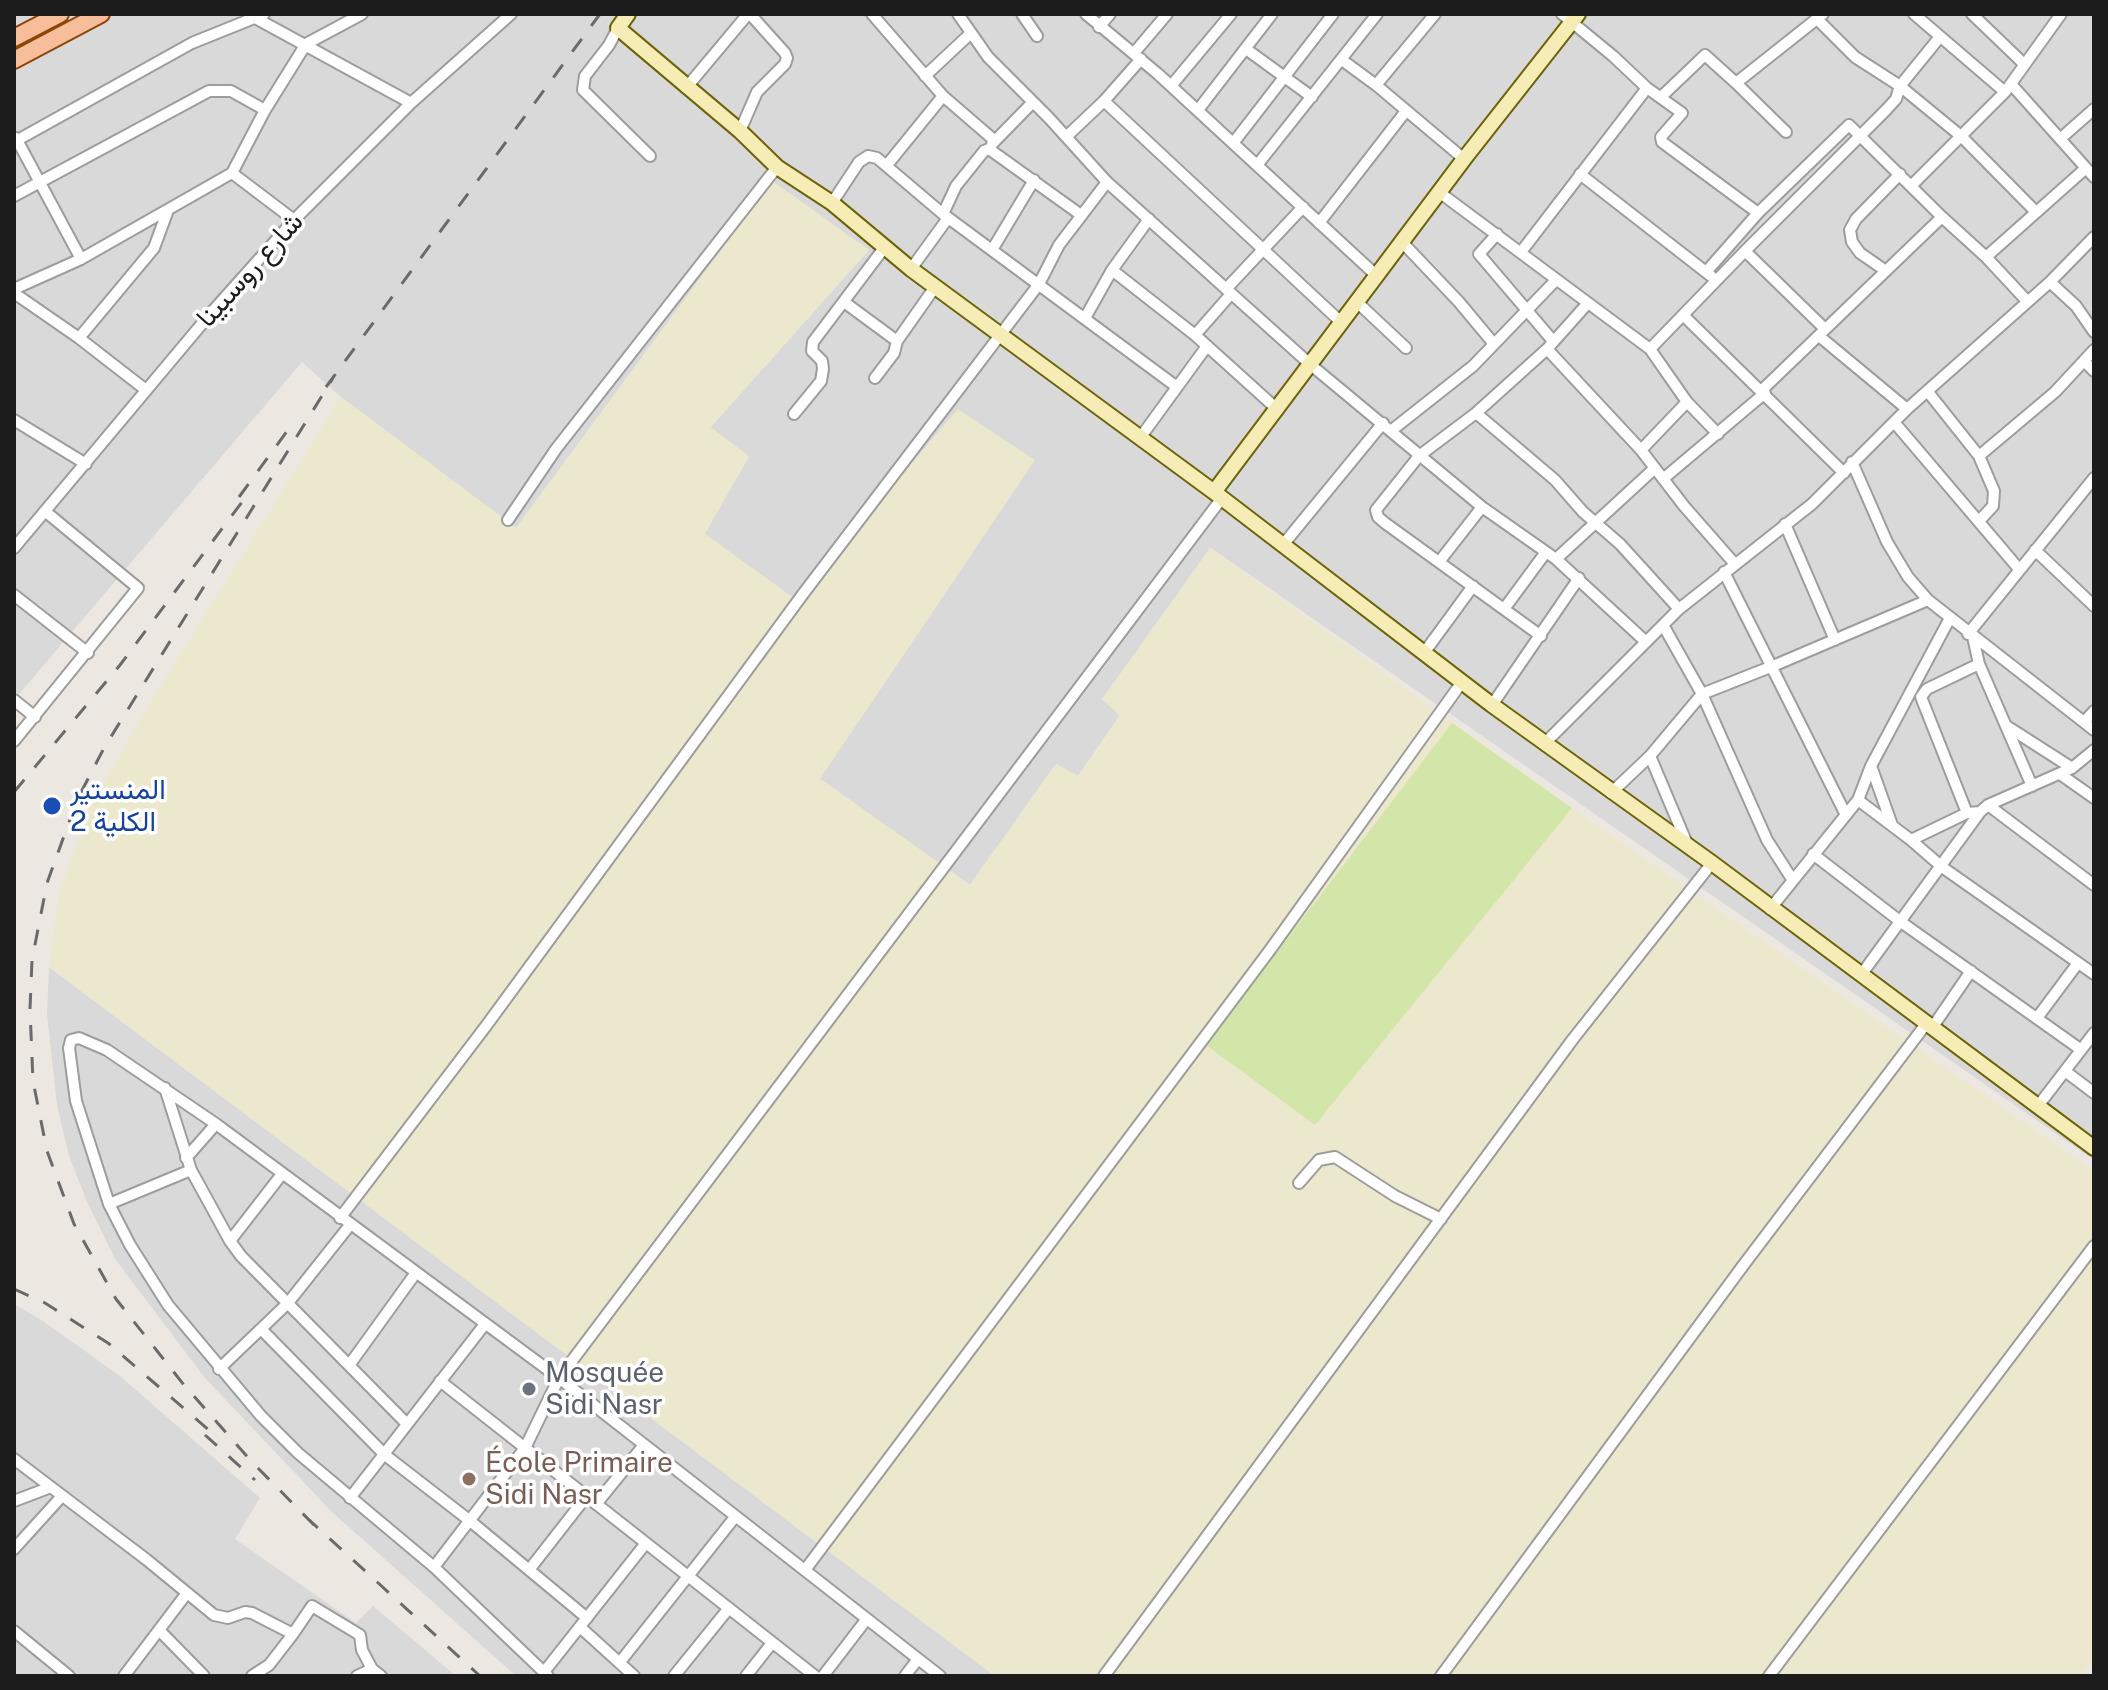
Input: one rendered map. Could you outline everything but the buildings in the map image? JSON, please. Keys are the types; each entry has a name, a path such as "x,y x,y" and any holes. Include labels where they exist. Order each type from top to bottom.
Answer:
{"main road":[{"path":"14,38 60,14"},
{"path":"14,60 101,14"}],"street":[{"path":"146,390 14,291 81,259 232,173 265,110 306,44 362,14"},
{"name":"شارع روسبينا","path":"14,548 294,220 411,103 511,14"},
{"path":"628,14 585,76 583,90 650,156"},
{"path":"686,88 749,14 787,58 785,64 757,92 740,131"},
{"path":"872,14 943,96 992,144 1081,215"},
{"path":"958,14 988,57 1067,136 1107,182 1311,365 1482,507 1579,578 1645,641"},
{"path":"1022,14 1037,36"},
{"path":"1086,14 1234,142 1377,276"},
{"path":"1099,27 1110,14"},
{"path":"1067,136 1104,101 1167,14"},
{"path":"1171,86 1231,14"},
{"path":"1198,110 1272,14"},
{"path":"1234,142 1333,14"},
{"path":"1258,164 1377,14"},
{"path":"1914,14 1939,38 2008,88 2094,177"},
{"path":"1972,14 2024,64"},
{"path":"1911,186 2008,88 2061,14"},
{"path":"81,259 15,139 192,43 256,16 411,103"},
{"path":"1376,85 1430,16"},
{"path":"434,1567 525,1448 559,1378 1218,495 1570,16 1647,88 1682,113 1661,137 1662,142 1758,213"},
{"path":"1736,83 1820,17 1855,57 1900,86 1962,137 2035,211"},
{"path":"618,28 740,131 777,167 832,203 911,269 1218,495 1544,744 1712,863 2094,1148"},
{"path":"925,76 971,33"},
{"path":"1650,349 1861,137 1896,99 1900,86 1939,38"},
{"path":"1246,49 1312,97"},
{"path":"1661,97 1705,55 1786,132"},
{"path":"1342,60 1464,159"},
{"path":"1521,252 1647,88"},
{"path":"14,196 209,91 231,91 265,110"},
{"path":"887,165 943,96"},
{"path":"1104,101 1342,323"},
{"path":"911,269 946,216 956,186 984,151 1033,102"},
{"path":"2060,139 2094,109"},
{"path":"1319,223 1406,111"},
{"path":"1706,272 1758,213 1849,125 1986,257 2027,301"},
{"path":"832,203 859,162 868,156 877,158 946,216 1177,387"},
{"path":"508,520 556,449 777,167"},
{"path":"1986,257 2086,168"},
{"path":"232,173 294,220"},
{"path":"1580,174 1717,280"},
{"path":"1886,271 1860,253 1852,242 1850,230 1856,219 1900,174"},
{"path":"992,250 1034,180"},
{"path":"340,1218 1039,284 1059,245 1107,182"},
{"path":"1439,192 1650,349 1687,402 1718,434"},
{"path":"1195,335 1228,292 1303,207"},
{"path":"79,338 154,248 168,210"},
{"path":"1663,479 1764,392 1942,217"},
{"path":"1085,318 1112,270 1149,219"},
{"path":"1497,234 1479,254 1528,312 1550,345 1734,563"},
{"path":"1544,744 1679,609 1812,504 1907,409 2050,282 2094,237"},
{"path":"1402,242 1494,344"},
{"path":"794,414 821,381 822,361 812,351 813,342 884,248"},
{"path":"1745,251 1822,332 1907,409"},
{"path":"1112,270 1195,335 1278,410"},
{"path":"1282,546 1388,426 1473,366 1556,280"},
{"path":"2050,282 2076,306 2094,332"},
{"path":"875,378 935,287"},
{"path":"844,302 897,341"},
{"path":"1357,302 1406,348"},
{"path":"1541,636 1385,523 1376,510 1378,503 1419,456 1476,413 1550,345 1588,303"},
{"path":"1684,316 1844,473"},
{"path":"1140,438 1207,346"},
{"path":"1979,456 2055,392 2094,350"},
{"path":"2085,362 2094,371"},
{"path":"1928,392 1979,456 1994,491 1995,501 1979,521"},
{"path":"1641,450 1687,402"},
{"path":"1476,413 1555,480 1594,522 1620,544 1679,609"},
{"path":"14,420 86,464"},
{"path":"1894,422 2019,569"},
{"path":"1852,462 1887,542 1908,577 1928,600 2094,730"},
{"path":"1556,559 1655,468"},
{"path":"1970,635 2019,569 2092,485"},
{"path":"1439,562 1482,507"},
{"path":"14,741 138,588 46,512"},
{"path":"1785,524 1835,640"},
{"path":"2035,550 2094,606"},
{"path":"1504,609 1546,552"},
{"path":"1724,572 1846,815"},
{"path":"1492,705 1579,578"},
{"path":"1424,653 1473,586"},
{"path":"14,595 88,653"},
{"path":"1611,793 1650,756 1702,694 1928,600"},
{"path":"1770,909 1858,800 1871,766 1918,691 1950,618"},
{"path":"1663,625 1702,694 1767,840 1792,879"},
{"path":"1970,635 1979,664 2032,786"},
{"path":"1918,691 1979,664"},
{"path":"805,1570 1270,950 1462,682"},
{"path":"1918,691 1967,813"},
{"path":"14,700 35,717"},
{"path":"2084,722 2094,711"},
{"path":"2006,726 2072,768"},
{"path":"1911,840 2060,774 2094,750"},
{"path":"1650,756 1689,848"},
{"path":"1871,766 1893,827"},
{"path":"2060,774 2094,798"},
{"path":"1858,800 1942,867 2094,974"},
{"path":"1861,975 1984,809"},
{"path":"1984,809 2094,885"},
{"path":"1813,854 1901,922 2080,1049"},
{"path":"1104,1676 1573,1039 1712,863"},
{"path":"2037,1018 2078,963"},
{"path":"1441,1676 1742,1267 1971,971"},
{"path":"2038,1106 2080,1049 2093,1037"},
{"path":"646,1543 546,1674 434,1567 350,1498 261,1416 168,1305 130,1245 109,1204 76,1101 69,1048 71,1040 79,1038 107,1050 216,1124 559,1378 940,1676"},
{"path":"2065,1071 2094,1093"},
{"path":"165,1088 191,1170 230,1241 407,1424"},
{"path":"186,1158 216,1124"},
{"path":"1299,1183 1319,1160 1335,1157 1395,1196 1441,1219"},
{"path":"109,1204 191,1170"},
{"path":"230,1241 282,1174"},
{"path":"219,1369 288,1303 350,1225"},
{"path":"1769,1676 2094,1246"},
{"path":"350,1364 415,1274"},
{"path":"350,1498 485,1324"},
{"path":"262,1330 385,1455 529,1570 634,1676"},
{"path":"440,1381 815,1676"},
{"path":"596,1504 644,1445"},
{"path":"14,1459 219,1617 252,1613 293,1634"},
{"path":"14,1501 51,1487"},
{"path":"14,1549 62,1496"},
{"path":"529,1570 586,1497"},
{"path":"620,1662 735,1517"},
{"path":"124,1676 187,1593"},
{"path":"253,1674 269,1665 312,1606 360,1635 362,1650 377,1672 357,1676"},
{"path":"674,1676 729,1608"},
{"path":"823,1676 866,1620"},
{"path":"159,1630 204,1676"},
{"path":"14,1631 69,1676"},
{"path":"746,1676 772,1643"},
{"path":"905,1676 918,1659"}],"shaded area":[{"path":"14,14 2094,14 2094,1160 1211,548 1103,700 1120,715 1078,776 1055,765 970,885 819,778 1034,460 795,599 704,534 749,457 710,428 869,250 772,181 516,528 341,397 302,362 14,700"},
{"path":"772,181 869,250 710,427 749,456 705,534 795,599 958,409 1035,460 820,779 970,885 1056,764 1079,776 1120,716 1102,699 1210,548 1572,808 2094,1171 2094,1659 2080,1676 995,1676 49,967 59,894 89,808 157,692 341,397 516,528"},
{"path":"49,967 995,1676 516,1676 332,1512 205,1378 115,1259 69,1156 57,1105 47,1014"},
{"path":"14,1304 120,1376 260,1498 235,1539 356,1623 373,1606 456,1676 14,1676"}],"green space":[{"path":"1452,723 1572,808 1315,1125 1206,1045"}],"railway":[{"path":"326,387 600,14"},
{"path":"314,1525 251,1461 184,1385 116,1299 74,1224 47,1151 33,1081 30,1009 32,960 47,883 77,800 104,748 333,378"},
{"path":"239,497 293,423"},
{"path":"14,792 120,665 251,490"},
{"path":"14,1289 45,1303 108,1343 217,1437"},
{"path":"205,1435 255,1480"},
{"path":"306,1517 480,1676"}],"place":[{"name":"المنستير الكلية 2","path":"52,806"},
{"name":"Mosquée Sidi Nasr","path":"529,1389"},
{"name":"École Primaire Sidi Nasr","path":"469,1479"}]}
